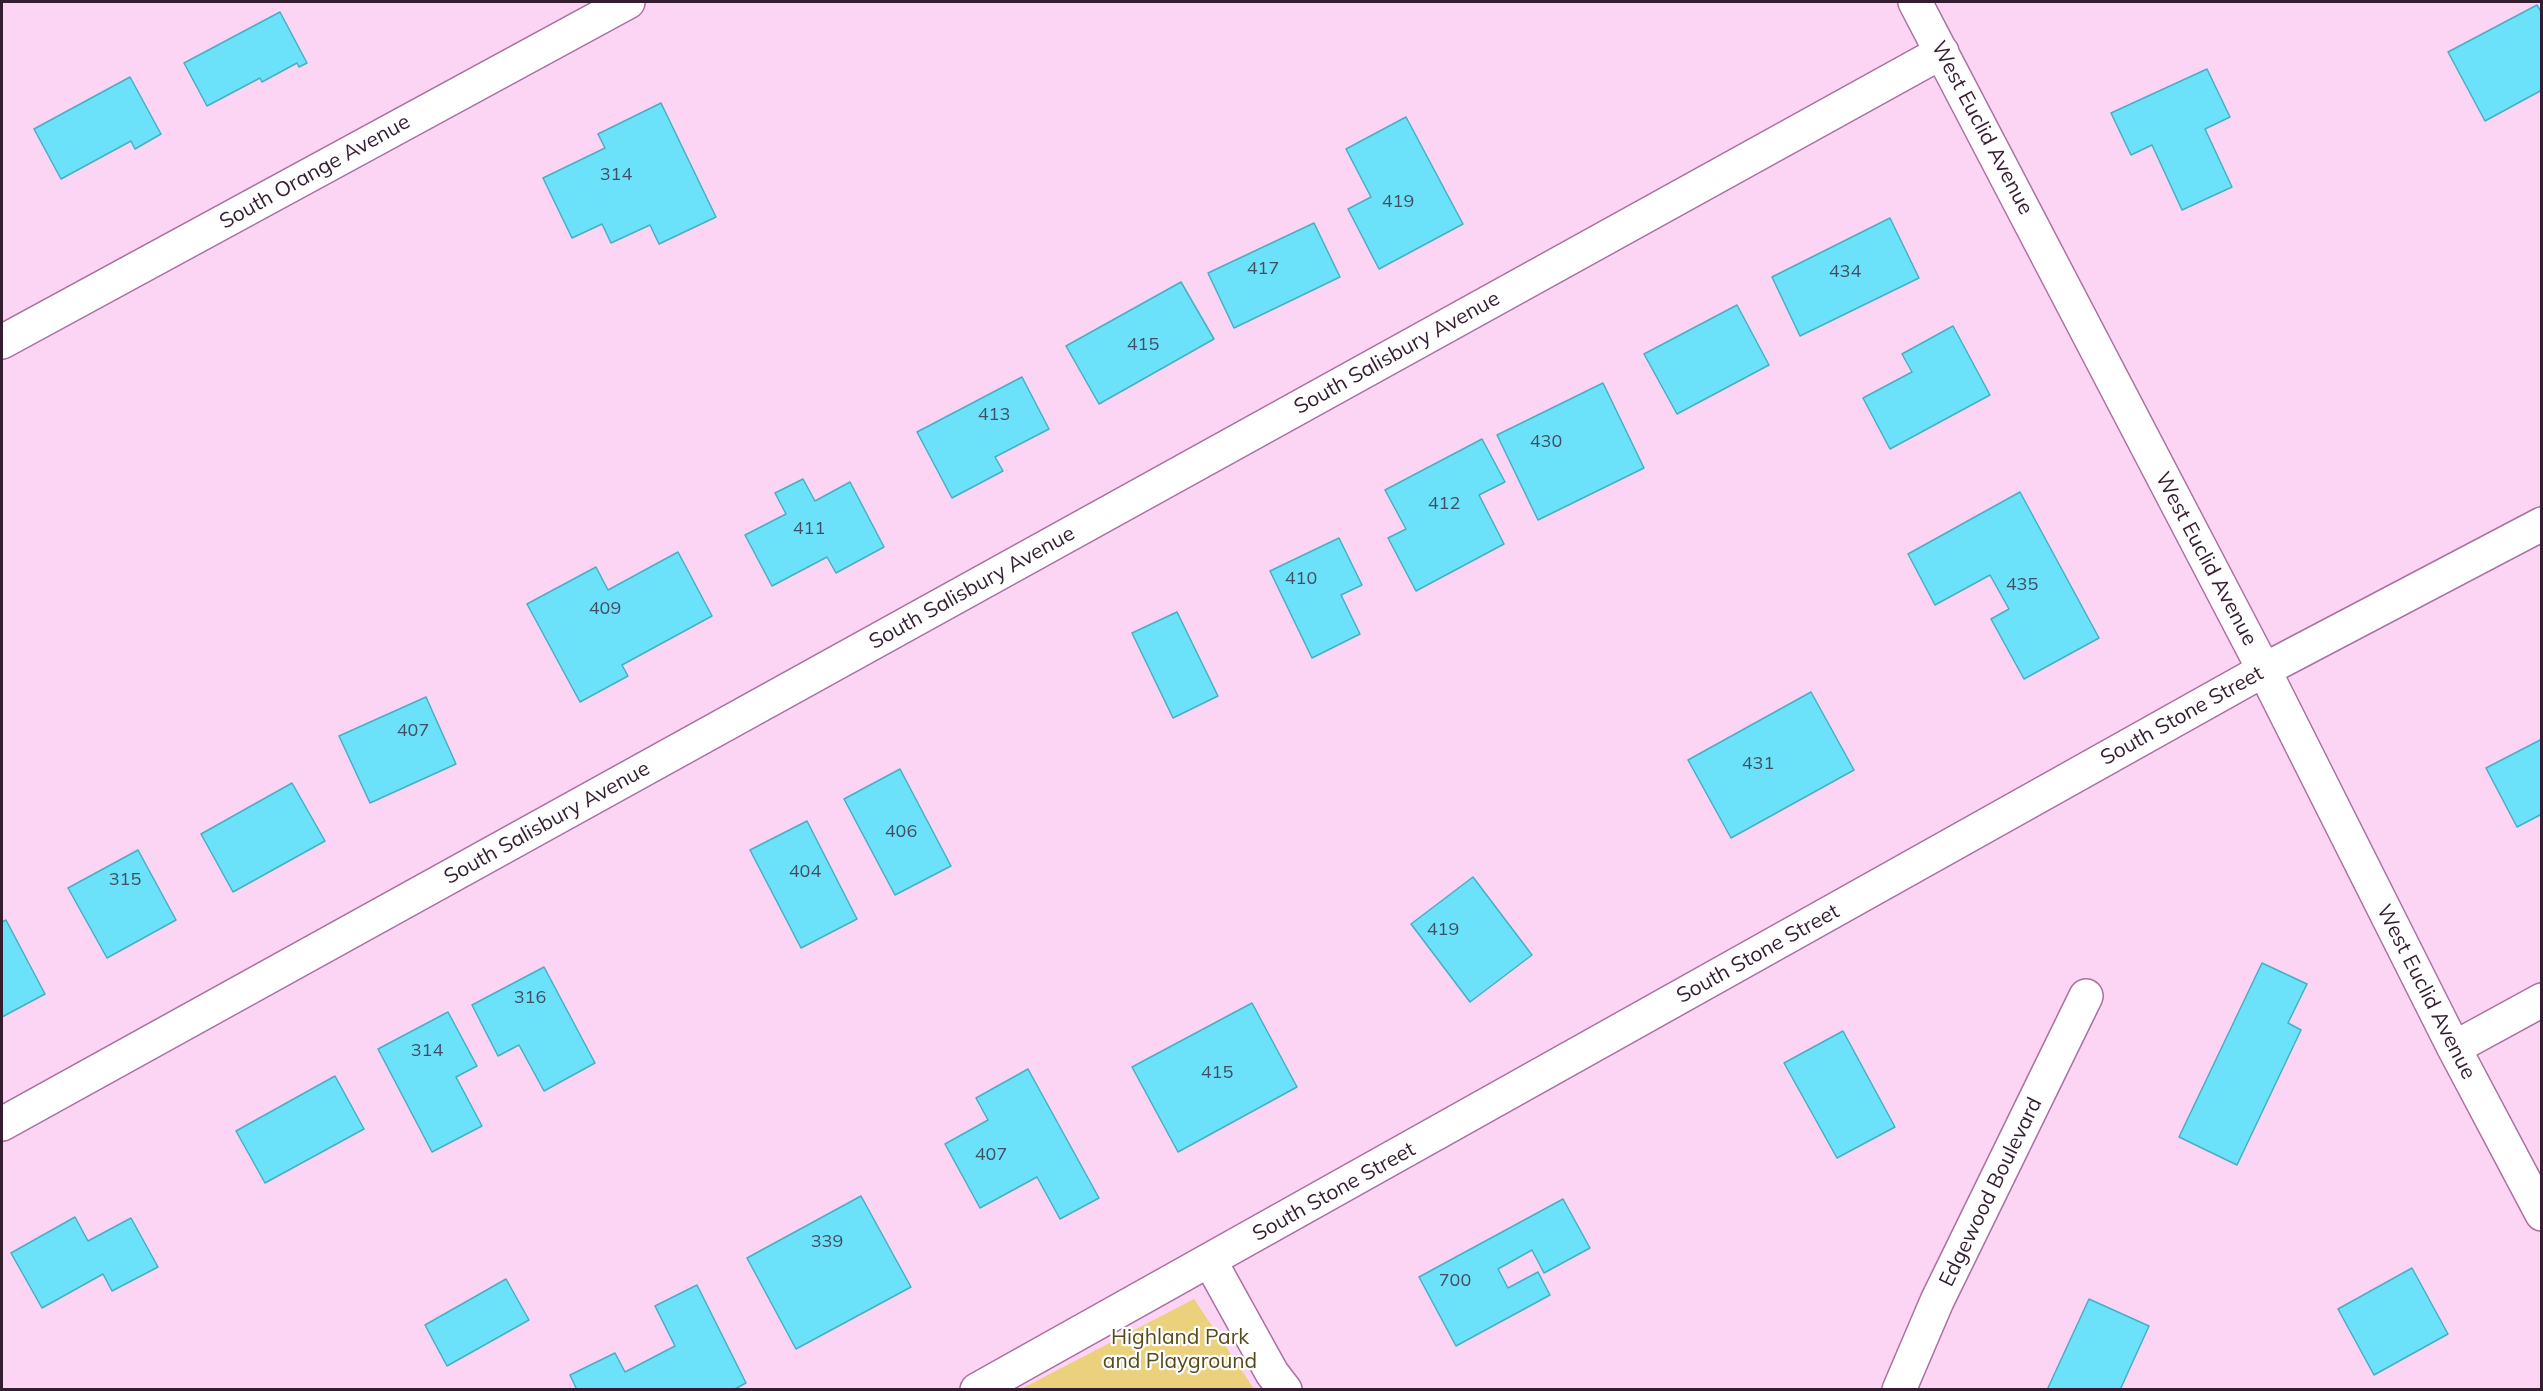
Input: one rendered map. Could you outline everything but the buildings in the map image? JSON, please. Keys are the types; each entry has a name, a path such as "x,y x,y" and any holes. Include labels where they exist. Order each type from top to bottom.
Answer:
{"street":[{"name":"South Orange Avenue","path":"2,342 628,2"},
{"name":"West Euclid Avenue","path":"1916,2 2264,670 2454,1048 2541,1214"},
{"name":"South Salisbury Avenue","path":"2,1124 1942,52"},
{"name":"South Stone Street","path":"977,1389 1210,1261 2264,670 2541,524"},
{"name":"Edgewood Boulevard","path":"1899,1389 1937,1301 2086,996"},
{"path":"2454,1048 2541,1000"},
{"path":"1210,1261 1272,1373 1285,1389"}],"green space":[{"name":"Highland Park and Playground","path":"1194,1299 1254,1389 1021,1389"}]}
